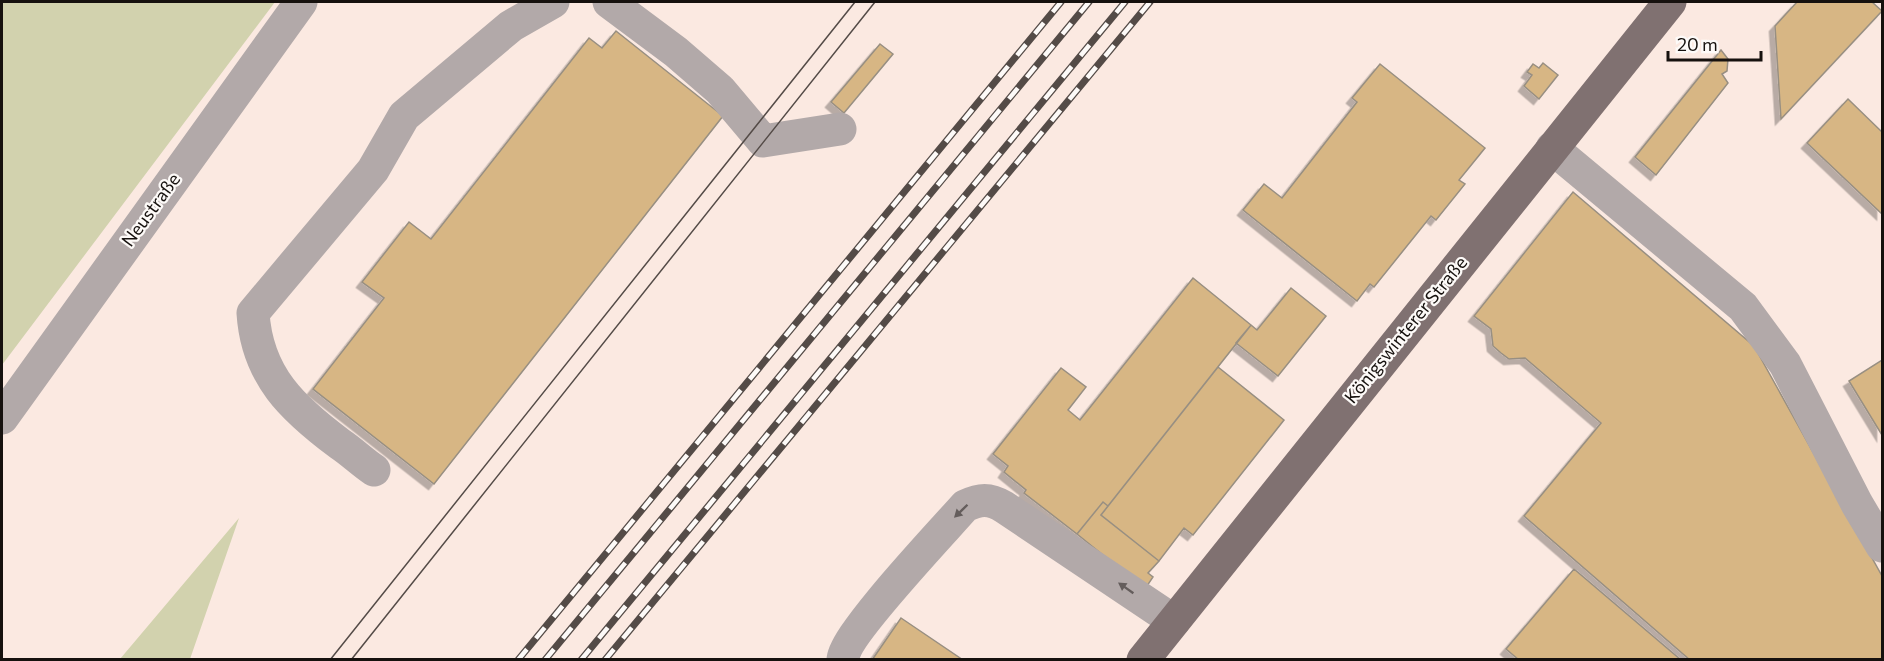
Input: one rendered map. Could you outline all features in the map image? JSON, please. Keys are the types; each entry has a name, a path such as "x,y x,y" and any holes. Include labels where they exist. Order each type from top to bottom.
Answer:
{"main road":[{"name":"Königswinterer Straße","path":"1143,660 1670,2"}],"street":[{"name":"Neustraße","path":"2,418 300,2"},
{"path":"374,470 322,432 287,399 276,385 259,351 253,313 373,170 404,116 511,26 553,2"},
{"path":"609,2 676,52 720,90 763,141 840,129"},
{"path":"1552,148 1743,308 1785,364 1857,504 1882,546"},
{"path":"843,660 850,639 900,580 965,506 980,499 994,501 1004,507 1174,621"}],"green space":[{"path":"2,2 275,2 2,365"},
{"path":"239,518 190,659 120,659"}],"building":[{"path":"1797,2 1872,2 1882,11 1781,119 1775,26"},
{"path":"616,31 723,116 434,484 313,389 384,298 362,282 409,222 431,239 589,38 602,48"},
{"path":"880,44 893,54 844,113 831,102"},
{"path":"1721,50 1728,59 1727,71 1722,74 1728,83 1656,175 1635,157"},
{"path":"1543,63 1558,75 1539,99 1524,86 1532,75 1527,72 1533,64 1539,68"},
{"path":"1380,64 1485,148 1459,180 1465,184 1436,220 1431,216 1374,287 1370,284 1357,301 1243,210 1264,184 1282,198 1357,102 1352,98"},
{"path":"1848,99 1882,132 1882,214 1807,143"},
{"path":"1573,192 1754,346 1882,576 1882,660 1690,660 1524,516 1601,423 1525,358 1509,359 1501,353 1493,346 1491,329 1474,316"},
{"path":"1193,278 1251,325 1108,506 1103,502 1077,534 1024,493 1026,490 1004,472 1008,466 993,454 1061,368 1086,387 1068,410 1080,420"},
{"path":"1291,288 1326,316 1278,376 1236,343 1251,325 1257,330"},
{"path":"1882,360 1882,435 1849,381"},
{"path":"1218,367 1284,420 1193,535 1184,528 1159,561 1101,515"},
{"path":"1103,502 1108,506 1101,515 1159,561 1148,573 1153,577 1145,589 1077,534"},
{"path":"1574,569 1681,660 1519,660 1506,649"},
{"path":"901,618 963,660 872,660"}],"tram line":[{"path":"330,660 855,2"},
{"path":"351,660 875,2"}],"railway":[{"path":"518,660 1061,2"},
{"path":"545,660 1089,2"},
{"path":"581,660 1125,2"},
{"path":"605,660 1150,2"}]}
